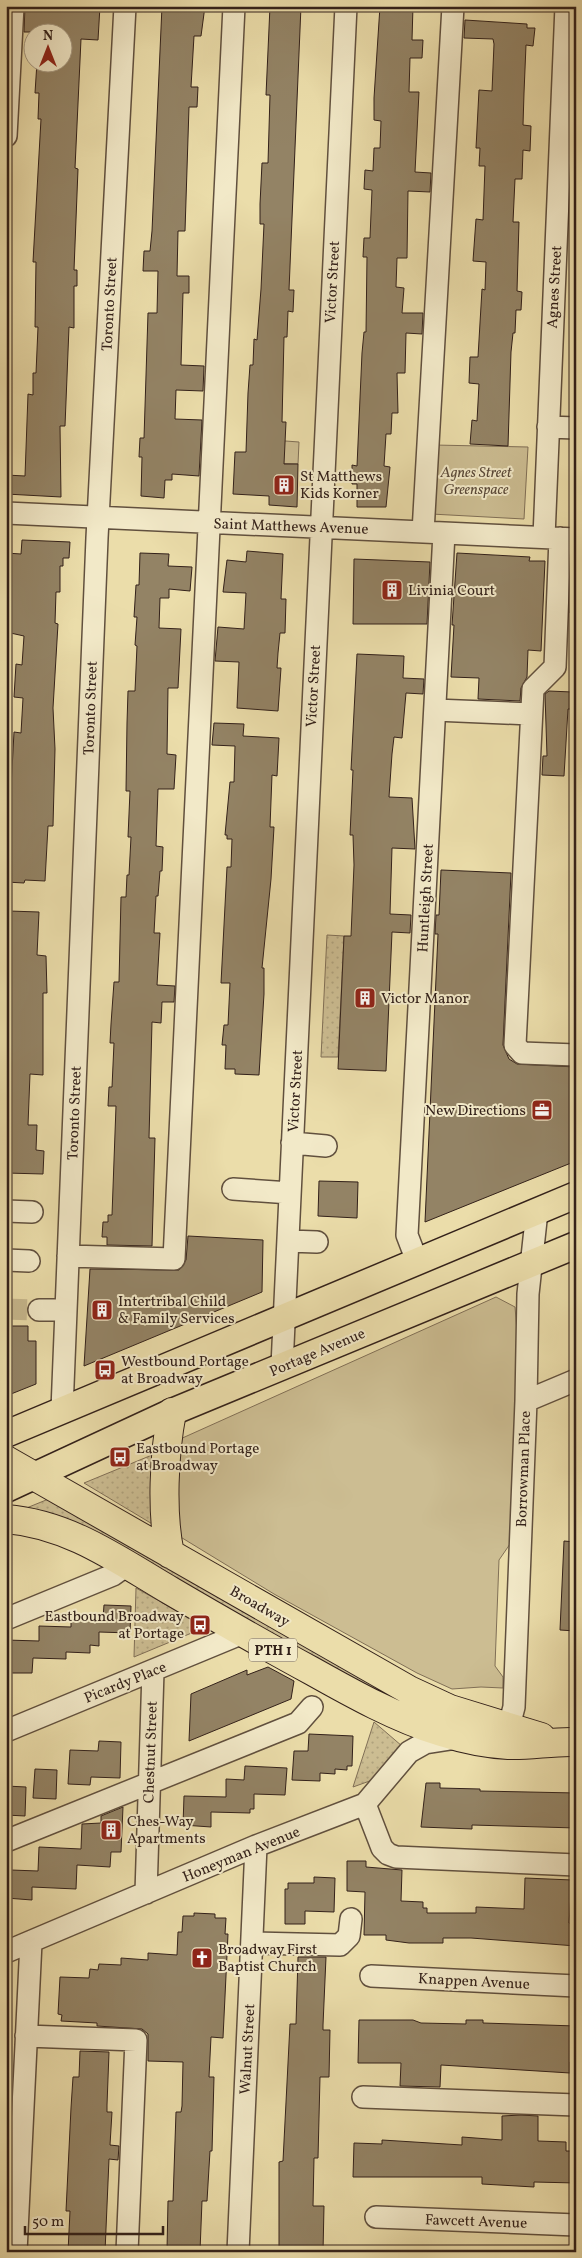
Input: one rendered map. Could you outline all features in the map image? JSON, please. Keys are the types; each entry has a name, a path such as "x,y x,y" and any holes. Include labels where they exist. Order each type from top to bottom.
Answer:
{"highway":[{"path":"170,1554 165,1533 167,1440 172,1412"},
{"name":"Broadway","path":"6,1460 409,1690 450,1709 564,1742"},
{"name":"Broadway","path":"6,1520 37,1524 67,1532 90,1542 243,1633 390,1712 460,1737 509,1745 564,1742"}],"main road":[{"path":"6,1434 576,1195"},
{"name":"Portage Avenue","path":"6,1489 172,1412 576,1245"}],"street":[{"path":"6,136 12,6"},
{"name":"Toronto Street","path":"62,1410 98,517 125,6"},
{"path":"68,1256 174,1259 234,6"},
{"name":"Victor Street","path":"282,1366 320,526 346,6"},
{"path":"423,532 453,6"},
{"name":"Agnes Street","path":"566,6 548,427 560,538 555,666 533,689 515,1046 522,1053 576,1056"},
{"path":"548,427 576,428"},
{"name":"Saint Matthews Avenue","path":"6,513 560,538"},
{"name":"Huntleigh Street","path":"417,1261 407,1235 444,533"},
{"path":"435,710 532,714"},
{"path":"292,1144 326,1146"},
{"path":"233,1189 290,1193"},
{"path":"6,1211 32,1212"},
{"name":"Borrowman Place","path":"509,1726 514,1707 526,1401 528,1294 537,1211"},
{"path":"288,1241 317,1242"},
{"path":"6,1260 29,1261"},
{"path":"39,1310 66,1310"},
{"path":"526,1401 576,1380"},
{"path":"6,1619 112,1575 127,1565"},
{"name":"Picardy Place","path":"6,1731 243,1633"},
{"name":"Chestnut Street","path":"146,1892 153,1671"},
{"path":"6,1841 298,1723 312,1707"},
{"name":"Honeyman Avenue","path":"6,1952 256,1846 365,1804 404,1757 414,1749 431,1742 460,1737"},
{"path":"365,1804 382,1848 388,1854 396,1856 576,1865"},
{"name":"Walnut Street","path":"238,2252 256,1846"},
{"path":"252,1943 340,1945 349,1936 351,1919"},
{"path":"16,2252 31,1942"},
{"name":"Knappen Avenue","path":"371,1976 576,1986"},
{"path":"26,2036 136,2040 127,2252"},
{"path":"363,2097 576,2105"},
{"name":"Fawcett Avenue","path":"376,2218 576,2225"}],"green space":[{"path":"272,440 299,442 298,464 270,463"},
{"name":"Agnes Street Greenspace","path":"434,445 528,447 524,519 431,514"},
{"path":"327,935 344,936 338,1057 321,1057"},
{"path":"496,1297 515,1307 524,1417 510,1544 499,1560 495,1666 503,1677 503,1688 452,1689 417,1673 274,1594 174,1533 178,1440"},
{"path":"152,1455 159,1472 159,1528 84,1483"},
{"path":"51,1498 440,1714 399,1705 24,1509"},
{"path":"136,1588 195,1621 194,1632 134,1657"},
{"path":"374,1722 409,1752 378,1778 353,1787"}],"building":[{"path":"25,6 100,6 98,40 81,39 75,168 78,169 74,270 77,270 77,286 74,286 74,328 69,327 65,426 60,426 61,497 6,494 6,475 25,476 28,394 33,395 33,373 36,373 38,327 35,327 36,262 33,262 41,119 38,119 39,93 35,93 36,72 72,72 72,22 24,22"},
{"path":"162,6 205,6 201,36 194,36 191,87 198,87 197,107 189,107 185,231 178,231 177,276 189,276 189,293 183,293 181,365 204,366 203,391 176,390 175,419 202,420 199,476 172,474 172,480 165,480 164,498 141,496 142,457 139,457 140,438 144,438 148,313 157,313 158,271 143,271 144,251 150,251 152,231"},
{"path":"270,6 301,6 289,290 294,290 293,312 288,311 287,337 284,337 282,422 286,422 284,464 298,464 297,507 269,505 269,496 233,494 235,452 246,452 250,365 253,365 254,339 257,340 261,289 264,224 260,224 260,204 262,163 268,163 270,95 266,95"},
{"path":"380,6 413,6 412,40 423,40 422,58 410,58 409,92 419,92 415,172 431,173 430,192 408,191 407,258 397,258 396,287 404,288 402,313 423,313 422,334 406,333 405,373 397,373 398,413 392,413 391,434 386,434 384,466 390,467 386,507 357,507 357,484 352,484 352,465 357,466 362,353 364,332 366,332 367,257 363,257 364,238 370,238 372,190 364,189 365,170 373,171 374,148 380,148 381,121 374,120 374,98"},
{"path":"465,20 527,24 527,28 535,28 533,46 526,45 524,93 523,125 531,126 530,151 523,150 522,179 515,179 513,222 519,222 517,291 522,292 521,310 516,310 515,333 513,333 511,352 508,446 470,444 472,420 477,421 479,384 469,383 470,357 478,357 482,289 485,290 486,262 473,261 476,219 483,220 485,166 479,166 480,148 476,148 479,90 492,91 494,44 493,39 464,38"},
{"path":"22,540 70,542 69,558 63,558 63,566 60,566 60,592 56,592 55,623 58,624 53,708 55,749 53,826 48,826 45,881 25,880 24,883 6,882 14,732 21,733 23,698 14,697 16,664 22,665 24,636 6,632 6,553 21,554"},
{"path":"247,551 283,554 281,599 286,599 285,633 280,633 278,653 277,668 281,668 278,711 237,708 239,662 215,661 218,627 244,629 246,593 223,592 227,560 246,562"},
{"path":"140,553 169,554 168,566 192,567 190,591 169,589 169,598 160,598 159,628 181,629 178,688 168,688 167,754 176,755 174,789 158,789 156,846 163,847 162,871 160,871 158,896 156,896 154,933 160,933 157,985 175,986 174,1002 162,1002 161,1023 152,1022 149,1138 155,1138 152,1246 107,1245 107,1237 102,1237 103,1222 108,1222 108,1215 112,1215 116,1106 108,1106 109,1087 112,1087 114,1043 110,1043 114,982 119,982 121,897 126,897 127,875 129,875 131,837 128,837 130,791 126,791 128,691 135,691 137,617 134,617 136,585 139,585"},
{"path":"457,553 530,557 529,561 545,561 541,651 528,650 527,677 521,688 520,701 478,699 479,678 451,677 454,625 452,625"},
{"name":"Livinia Court","path":"354,559 430,562 427,624 353,624"},
{"path":"571,569 576,569 576,613 570,613"},
{"path":"357,654 404,656 403,678 424,679 423,694 406,693 402,738 394,737 392,754 389,797 412,798 415,849 392,848 390,914 411,915 410,933 392,932 386,1071 338,1069 344,936 351,936 354,865 353,835 350,835 353,770 351,770"},
{"path":"549,691 572,692 571,709 568,709 564,776 542,775 543,756 547,756 545,694"},
{"path":"214,723 244,724 243,736 279,738 277,776 272,775 270,827 274,827 262,968 264,968 264,994 259,1075 235,1074 235,1069 225,1069 226,1045 222,1045 224,1025 228,1025 230,983 221,983 227,867 231,867 232,839 227,839 227,835 225,835 230,782 234,782 235,746 212,745"},
{"path":"441,870 511,873 503,1045 509,1059 517,1064 576,1067 576,1161 425,1222 438,934 435,934 436,915 439,915"},
{"path":"9,911 39,912 37,955 46,956 47,993 43,993 43,1075 30,1074 28,1125 37,1125 36,1150 44,1151 43,1174 6,1173 6,954"},
{"path":"319,1181 358,1182 357,1218 318,1216"},
{"path":"188,1236 263,1240 262,1292 84,1366 90,1269 179,1270 186,1260"},
{"path":"6,1326 28,1326 28,1341 36,1341 36,1384 6,1396"},
{"path":"564,1541 576,1542 576,1631 560,1630"},
{"path":"104,1605 131,1606 130,1633 99,1632 99,1646 90,1645 90,1653 66,1652 66,1659 33,1658 32,1673 6,1673 6,1640 39,1641 39,1626 71,1627 71,1617 103,1618"},
{"path":"268,1667 294,1681 291,1699 189,1741 191,1694 247,1670 247,1675"},
{"path":"309,1734 353,1736 352,1766 347,1766 347,1770 335,1769 335,1774 320,1773 320,1781 292,1780 294,1751 308,1751"},
{"path":"99,1741 121,1742 120,1778 91,1777 90,1785 68,1784 70,1750 98,1751"},
{"path":"245,1766 287,1768 285,1795 254,1794 254,1809 250,1809 250,1813 211,1812 211,1827 183,1825 184,1796 226,1797 226,1779 244,1780"},
{"path":"35,1769 57,1770 56,1799 33,1798"},
{"path":"426,1783 440,1783 440,1788 480,1789 480,1791 576,1793 576,1828 472,1825 472,1829 421,1827"},
{"path":"6,1786 26,1787 25,1816 6,1815"},
{"path":"123,1807 121,1852 111,1852 110,1867 77,1865 76,1889 32,1887 32,1900 6,1898 6,1876 11,1876 11,1870 38,1871 39,1847 81,1849 82,1824 101,1823 101,1816"},
{"path":"347,1861 366,1861 366,1867 402,1870 401,1901 423,1902 423,1908 427,1908 427,1913 476,1913 476,1907 524,1909 525,1878 572,1880 569,1923 576,1924 576,1946 471,1938 443,1938 443,1943 409,1943 386,1940 386,1935 364,1935 365,1892 347,1891"},
{"path":"314,1877 335,1878 334,1912 305,1911 305,1924 285,1924 285,1889 288,1889 288,1883 314,1883"},
{"path":"194,1913 215,1914 215,1918 226,1918 225,1934 228,1934 223,2038 211,2037 209,2077 214,2077 212,2151 210,2151 207,2201 202,2201 200,2251 167,2250 168,2201 173,2201 176,2112 181,2112 182,2106 183,2062 148,2061 148,2034 142,2029 97,2026 97,2023 61,2021 62,2015 58,2014 60,1977 89,1978 90,1969 98,1970 99,1964 121,1965 121,1958 148,1960 148,1953 177,1955 178,1932 182,1932 183,1916 194,1916"},
{"path":"298,1957 326,1957 323,2030 330,2030 329,2077 320,2077 318,2158 314,2158 313,2206 324,2206 323,2252 279,2252 279,2162 283,2161 290,2024 296,2024"},
{"path":"359,2020 413,2020 421,2023 466,2024 466,2020 483,2020 483,2023 576,2026 576,2062 570,2062 570,2073 441,2065 440,2087 400,2086 401,2063 358,2063"},
{"path":"80,2051 109,2052 107,2112 112,2112 110,2145 119,2146 118,2160 109,2159 105,2252 68,2252 70,2211 66,2211 71,2108 73,2077 79,2077"},
{"path":"502,2116 538,2116 538,2141 566,2142 566,2151 576,2151 576,2183 534,2182 534,2187 482,2184 482,2177 353,2177 354,2143 382,2144 382,2140 462,2145 462,2137 502,2140"}],"tunnel":[{"path":"6,1309 39,1310"}],"place":[{"name":"St Matthews Kids Korner","path":"284,485"},
{"name":"Livinia Court","path":"392,590"},
{"name":"Victor Manor","path":"365,998"},
{"name":"New Directions","path":"542,1110"},
{"name":"Intertribal Child & Family Services","path":"102,1310"},
{"name":"Westbound Portage at Broadway","path":"105,1370"},
{"name":"Eastbound Portage at Broadway","path":"120,1457"},
{"name":"Eastbound Broadway at Portage","path":"200,1625"},
{"name":"Ches-Way Apartments","path":"111,1830"},
{"name":"Broadway First Baptist Church","path":"202,1958"}]}
